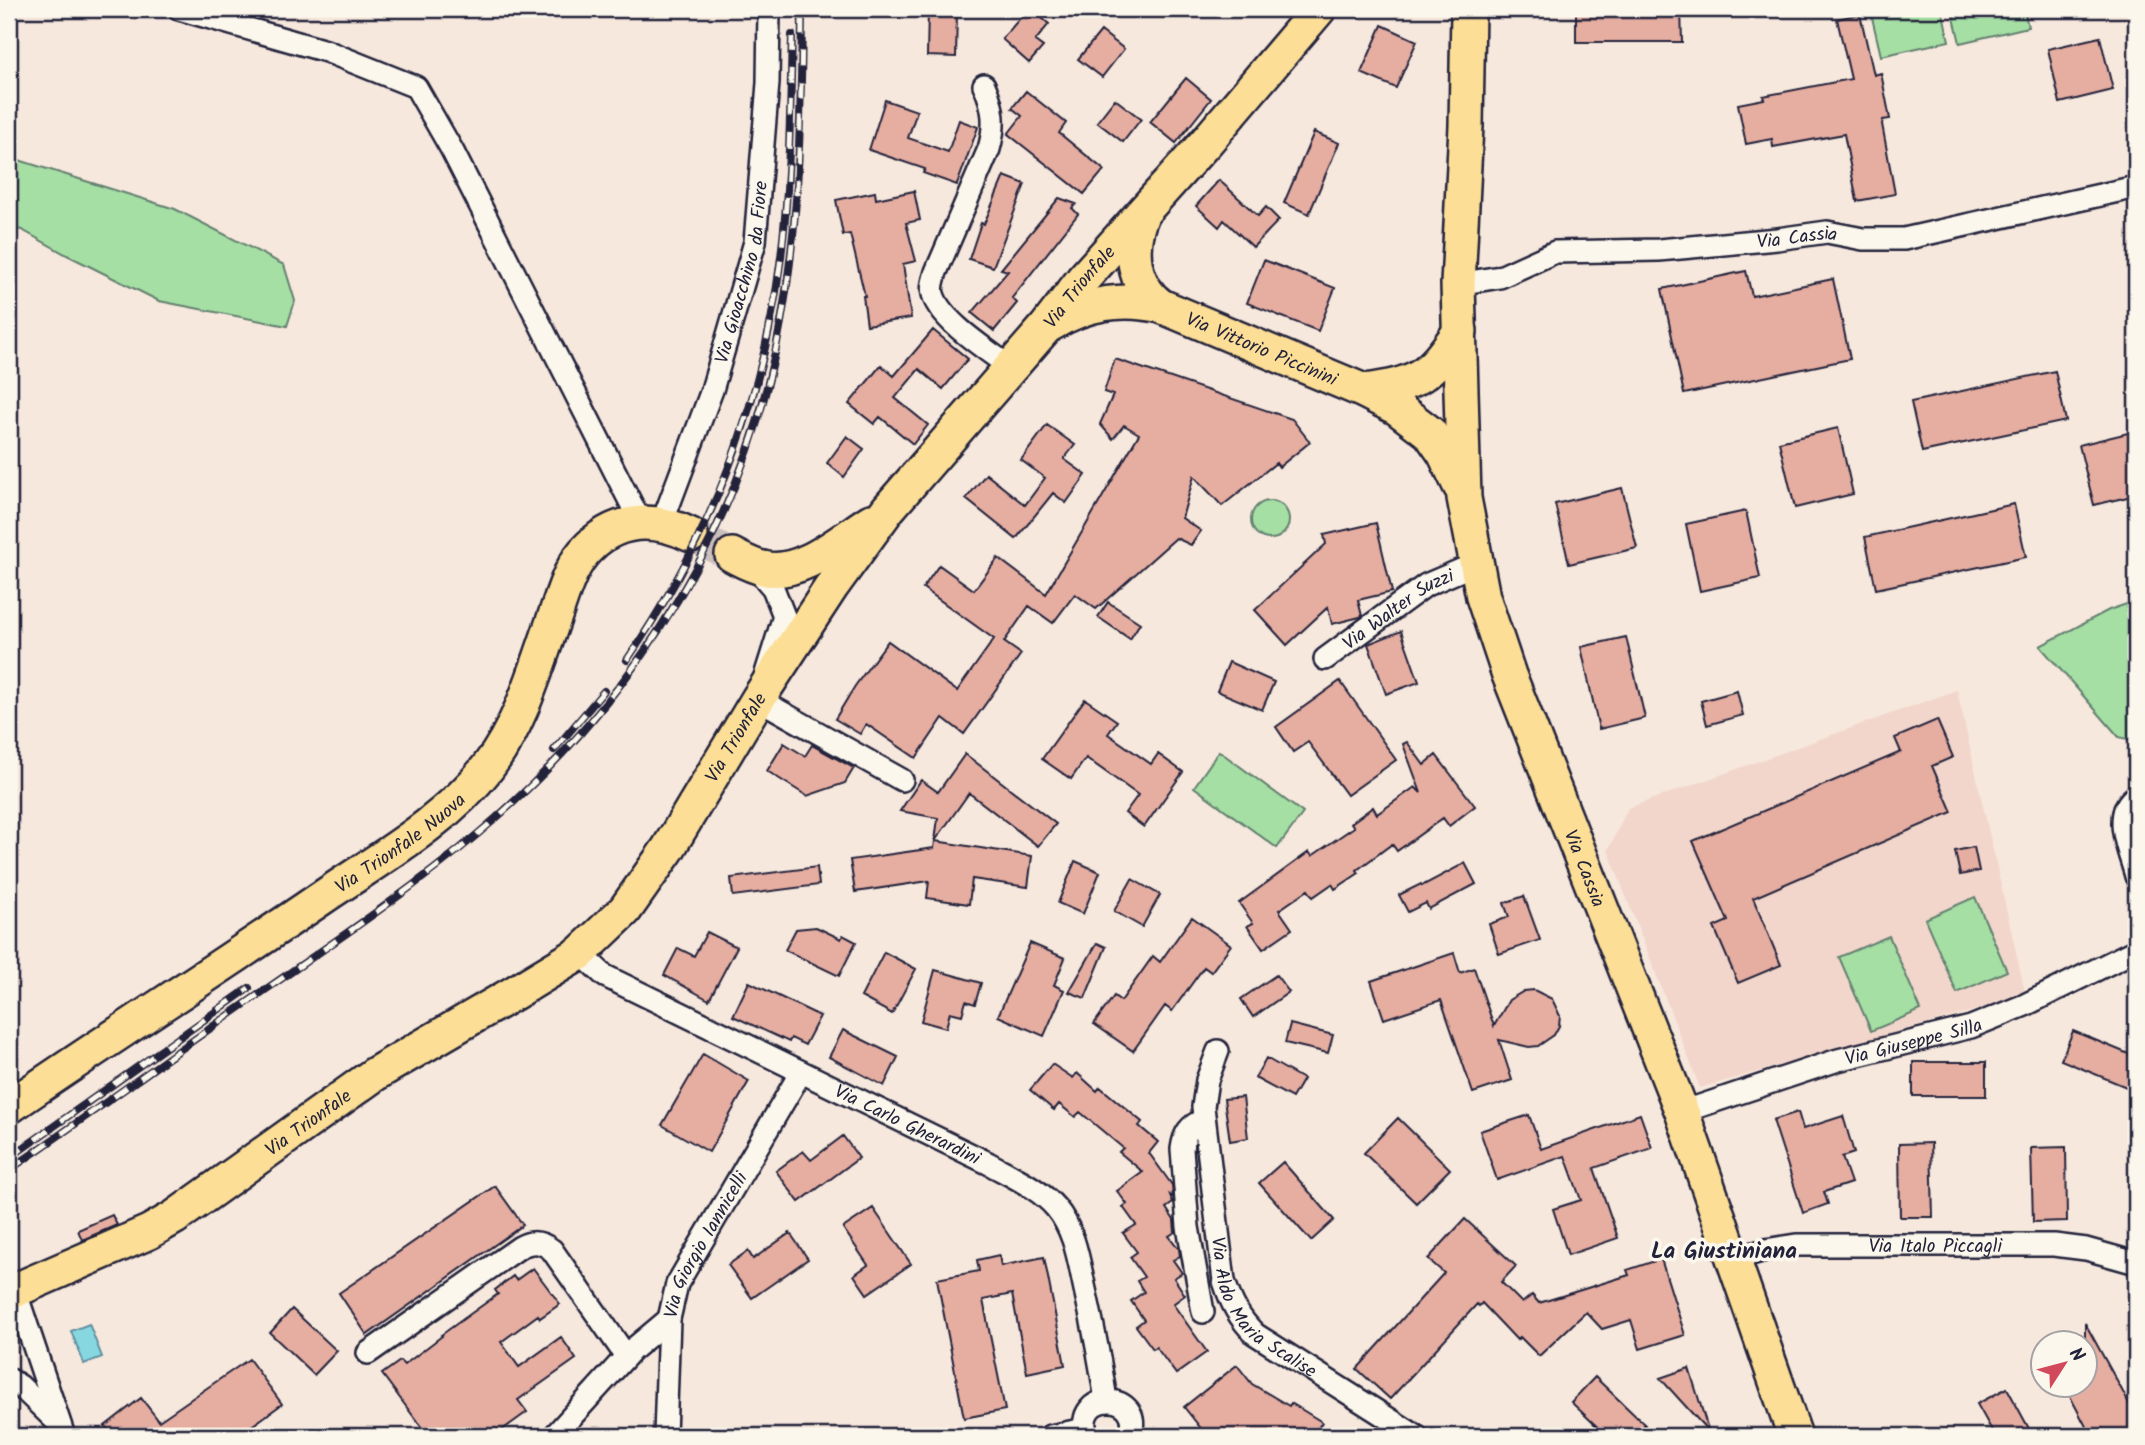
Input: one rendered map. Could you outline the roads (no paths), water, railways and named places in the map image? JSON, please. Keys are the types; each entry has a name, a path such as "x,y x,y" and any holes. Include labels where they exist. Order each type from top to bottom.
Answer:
{"main road":[{"name":"Via Trionfale","path":"12,1291 149,1232 175,1217 375,1074 580,953 629,904 668,849 758,699 832,586 888,509 1046,327 1083,279 1319,9"},
{"name":"Via Cassia","path":"1468,9 1466,126 1458,284 1464,498 1475,564 1489,620 1509,675 1682,1112 1795,1436"},
{"name":"Via Vittorio Piccinini","path":"1143,213 1136,232 1136,270 1143,289 1161,306"},
{"name":"Via Vittorio Piccinini","path":"1046,327 1080,309 1108,302 1133,301 1161,306 1364,391 1405,412 1430,433 1452,468 1464,498"},
{"name":"Via Vittorio Piccinini","path":"1364,391 1394,386 1428,371 1442,357 1460,331"},
{"path":"743,560 779,570 800,565 888,509"},
{"name":"Via Trionfale Nuova","path":"9,1107 278,928 455,803 488,768 512,729 567,582 579,559 589,547 616,529 665,527"}],"street":[{"path":"180,9 326,51 416,87 665,527"},
{"name":"Via Gioacchino da Fiore","path":"665,527 712,390 755,242 768,82 769,9"},
{"path":"984,85 994,113 994,132 936,272 933,294 954,324 1011,368"},
{"name":"Via Cassia","path":"1458,284 1500,277 1555,251 1659,250 1827,232 1863,239 1904,239 2136,187"},
{"path":"743,560 773,588 784,616 758,699 902,780"},
{"name":"Via Walter Suzzi","path":"1325,659 1426,585 1475,564"},
{"path":"2136,796 2126,804 2123,816 2136,876"},
{"name":"Via Giuseppe Silla","path":"1682,1112 1838,1059 1971,1027 2136,950"},
{"name":"Via Carlo Gherardini","path":"580,953 605,976 988,1163 1040,1193 1055,1207 1068,1226 1075,1245 1100,1357 1106,1401"},
{"name":"Via Aldo Maria Scalise","path":"1218,1051 1205,1087 1204,1120 1224,1281 1240,1318 1255,1334 1416,1436"},
{"name":"Via Giorgio Iannicelli","path":"665,1436 669,1320 674,1294 684,1270 801,1072"},
{"name":"Via Aldo Maria Scalise","path":"1203,1312 1186,1215 1182,1149 1189,1128 1204,1120"},
{"path":"368,1353 520,1247 534,1242 552,1250 626,1356"},
{"name":"Via Italo Piccagli","path":"1734,1259 1796,1245 2054,1245 2086,1249 2136,1263"},
{"path":"12,1291 62,1430"},
{"path":"554,1436 626,1356 669,1320"},
{"path":"9,1379 20,1386 62,1430"},
{"path":"1050,1436 1086,1433 1089,1410 1106,1401 1119,1403 1129,1411 1133,1423 1131,1436"}],"water":[{"path":"89,1324 102,1357 84,1364 71,1331"}],"tunnel":[{"path":"691,535 732,555"}],"railway":[{"path":"9,1170 369,917 426,876 480,832 530,787 577,738 620,685 659,630 694,572 724,511 749,448 768,383 792,244 799,150 802,9"},
{"path":"627,660 684,567 707,518 728,468 761,365 773,311 784,230 792,35"},
{"path":"554,750 604,691"},
{"path":"9,1158 249,988"}],"district":[{"name":"La Giustiniana","path":"1724,1250"}]}
